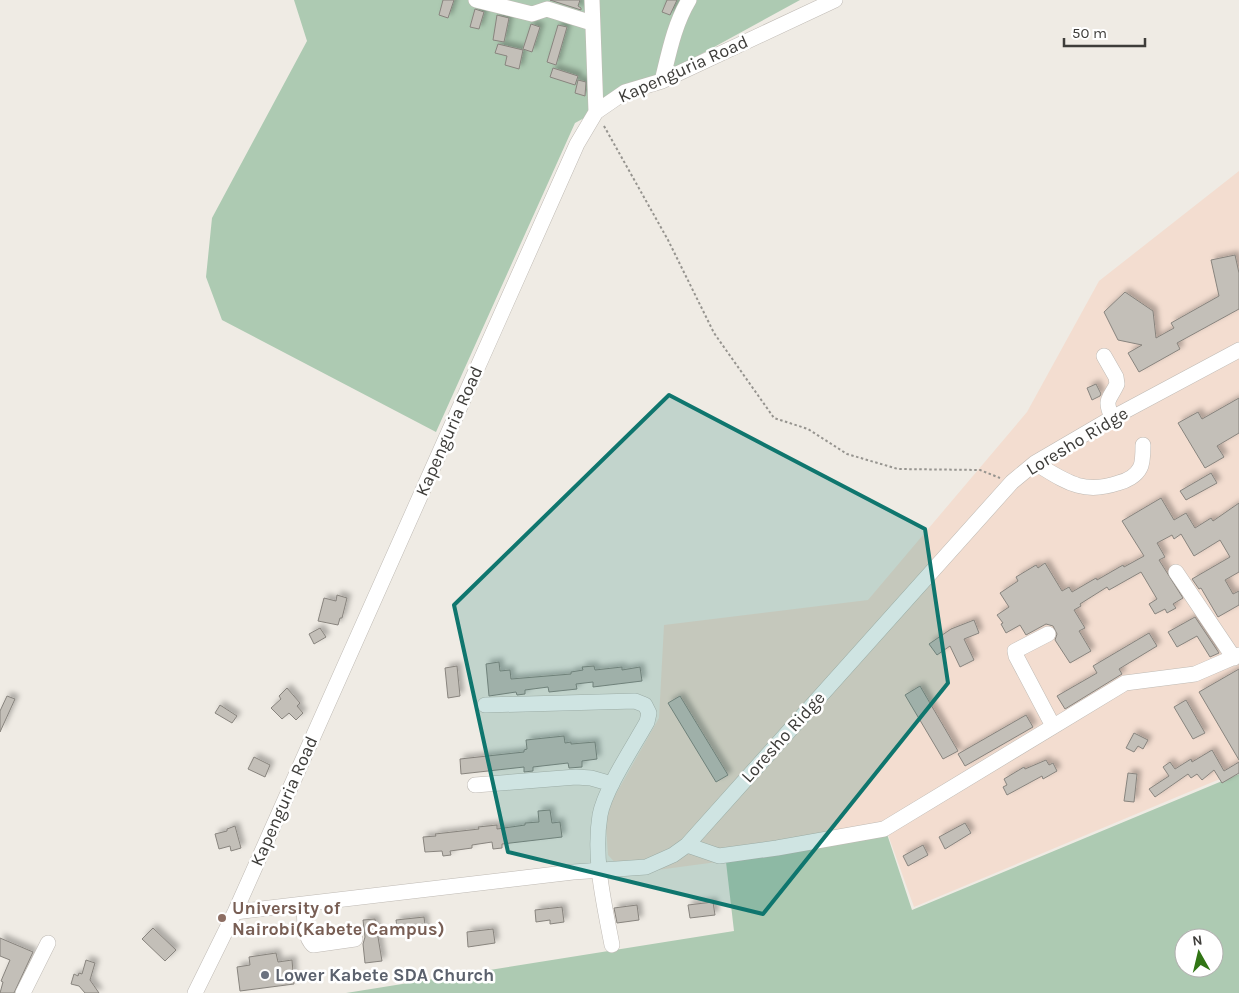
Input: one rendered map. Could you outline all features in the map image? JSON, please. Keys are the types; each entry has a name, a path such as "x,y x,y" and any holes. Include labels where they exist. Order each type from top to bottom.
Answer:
{"street":[{"path":"476,0 532,14 547,9 592,23"},
{"path":"592,0 596,112"},
{"path":"662,81 671,42 681,14 689,0"},
{"name":"Kapenguria Road","path":"195,993 235,912 577,144 596,112 625,92 662,81 835,0"},
{"name":"Loresho Ridge","path":"235,912 646,867 673,855 687,845 1012,482 1035,463 1112,418 1239,350"},
{"path":"1104,356 1116,377 1117,384 1108,398 1107,406 1112,418"},
{"path":"1035,463 1061,478 1084,488 1106,487 1127,481 1140,468 1143,445"},
{"path":"687,845 720,856 884,829 1125,682 1195,674 1237,657 1176,572"},
{"path":"1048,634 1016,651 1016,656 1053,726"},
{"path":"485,705 635,701 645,705 649,713 647,722 612,784 600,814 599,871 612,945"},
{"path":"475,785 576,777 591,778 612,784"},
{"path":"304,904 307,934 309,941 313,945 355,939"},
{"path":"23,993 48,943"}],"path":[{"path":"596,112 668,240 714,333 774,418 808,429 847,454 898,469 980,470 1012,482"}],"highlighted area":[{"path":"669,395 925,529 948,683 763,914 508,852 454,605"}],"shaded area":[{"path":"1239,171 1239,771 914,907 887,832 717,862 620,875 621,869 608,855 605,813 659,718 664,625 868,600 1027,412 1099,281"}],"green space":[{"path":"294,0 800,0 575,123 436,432 222,320 206,277 212,218 307,41"},
{"path":"1239,774 1239,993 346,993 734,931 726,862 887,834 912,910"}],"building":[{"path":"443,0 454,0 448,18 439,15"},
{"path":"550,0 580,0 578,6 581,10"},
{"path":"667,0 677,0 670,15 662,12"},
{"path":"475,9 484,12 479,29 470,27"},
{"path":"497,15 509,18 504,42 493,40"},
{"path":"531,24 540,27 532,52 523,49"},
{"path":"558,25 567,27 556,65 547,62"},
{"path":"498,44 523,50 519,69 505,65 507,56 495,53"},
{"path":"553,68 578,76 575,85 550,77"},
{"path":"578,80 586,82 585,96 575,93"},
{"path":"1235,255 1239,273 1239,309 1177,343 1180,349 1139,372 1128,353 1142,345 1118,340 1104,312 1125,292 1153,311 1156,338 1174,328 1171,323 1219,296 1211,260"},
{"path":"1096,384 1101,394 1092,400 1087,388"},
{"path":"1239,398 1239,433 1217,446 1224,457 1205,468 1178,423 1198,412 1202,419"},
{"path":"1211,473 1217,483 1186,500 1180,491"},
{"path":"1161,498 1174,520 1186,513 1195,528 1211,518 1213,521 1239,503 1239,572 1225,580 1233,594 1239,591 1239,605 1218,617 1201,588 1199,589 1192,579 1230,557 1220,540 1194,556 1181,534 1174,539 1172,535 1157,543 1165,557 1159,560 1183,598 1173,604 1176,608 1167,613 1165,609 1155,614 1149,604 1157,599 1141,572 1109,590 1107,587 1074,610 1085,628 1079,631 1091,651 1070,663 1055,640 1057,634 1053,626 1046,624 1026,635 1020,625 1006,633 1001,624 1003,623 997,615 1009,607 1000,593 1018,581 1016,577 1036,565 1038,568 1045,563 1062,591 1069,587 1072,592 1123,565 1124,567 1144,556 1122,521"},
{"path":"337,595 347,598 342,618 340,618 338,625 318,621 324,598 336,601"},
{"path":"1195,617 1219,653 1210,657 1197,636 1177,647 1168,632"},
{"path":"974,620 979,633 964,639 974,660 960,667 950,646 937,655 929,644 951,629"},
{"path":"320,628 326,637 314,644 309,634"},
{"path":"1149,633 1157,646 1119,669 1122,674 1065,709 1057,696 1097,673 1093,666"},
{"path":"499,662 500,671 510,670 511,679 571,674 571,672 583,670 582,667 594,666 595,670 622,667 622,670 640,667 642,681 593,687 593,682 576,684 577,689 549,692 548,687 525,690 525,694 517,695 516,692 489,696 486,664"},
{"path":"457,666 460,696 448,698 445,668"},
{"path":"1239,669 1239,760 1199,692"},
{"path":"920,686 958,751 943,759 905,695"},
{"path":"287,688 300,703 297,706 303,713 296,720 289,713 282,719 271,708 281,699 279,696"},
{"path":"7,696 15,699 0,732 0,711"},
{"path":"680,696 728,775 716,782 668,703"},
{"path":"1186,700 1205,733 1193,739 1174,707"},
{"path":"220,705 237,716 232,723 215,713"},
{"path":"1026,715 1033,727 965,766 958,754"},
{"path":"1134,733 1148,740 1143,749 1138,746 1134,752 1126,748"},
{"path":"564,736 565,743 595,742 597,759 582,761 582,767 569,768 568,763 533,767 533,771 524,772 524,767 461,774 460,759 524,752 527,749 526,740"},
{"path":"1212,750 1224,771 1239,762 1239,773 1222,783 1214,770 1202,780 1197,774 1191,778 1188,774 1155,797 1149,789 1169,776 1163,767 1170,762 1175,769 1191,759 1192,762"},
{"path":"254,757 270,765 265,777 248,769"},
{"path":"1046,760 1049,765 1053,763 1057,771 1043,779 1042,776 1007,795 1003,787 1007,785 1004,779 1024,767 1025,769"},
{"path":"1128,773 1137,774 1134,802 1124,801"},
{"path":"550,810 552,823 560,822 562,837 502,844 502,848 493,849 492,842 472,845 472,848 450,851 451,855 443,856 442,851 425,852 423,837 479,829 478,827 497,825 497,829 525,825 525,823 539,822 538,811"},
{"path":"965,823 971,833 945,849 939,837"},
{"path":"235,826 241,848 231,851 230,846 219,849 215,834 227,831 227,829"},
{"path":"923,845 928,855 908,866 903,856"},
{"path":"713,902 715,915 690,918 688,905"},
{"path":"637,905 639,920 617,923 614,908"},
{"path":"562,907 564,922 550,924 550,920 536,922 535,910"},
{"path":"424,917 426,932 398,934 396,920"},
{"path":"375,919 382,961 365,963 363,920"},
{"path":"153,928 176,950 165,961 142,939"},
{"path":"493,929 495,943 468,947 467,932"},
{"path":"0,938 33,952 14,993 0,993 3,982 1,981 10,960 0,956"},
{"path":"276,953 278,962 292,960 294,984 240,991 237,967 250,965 249,957"},
{"path":"86,960 95,963 90,980 99,993 85,993 79,986 71,984 74,974 78,976 79,973 82,974"}],"place":[{"name":"University of Nairobi(Kabete Campus)","path":"222,918"},
{"name":"Lower Kabete SDA Church","path":"265,975"}]}
